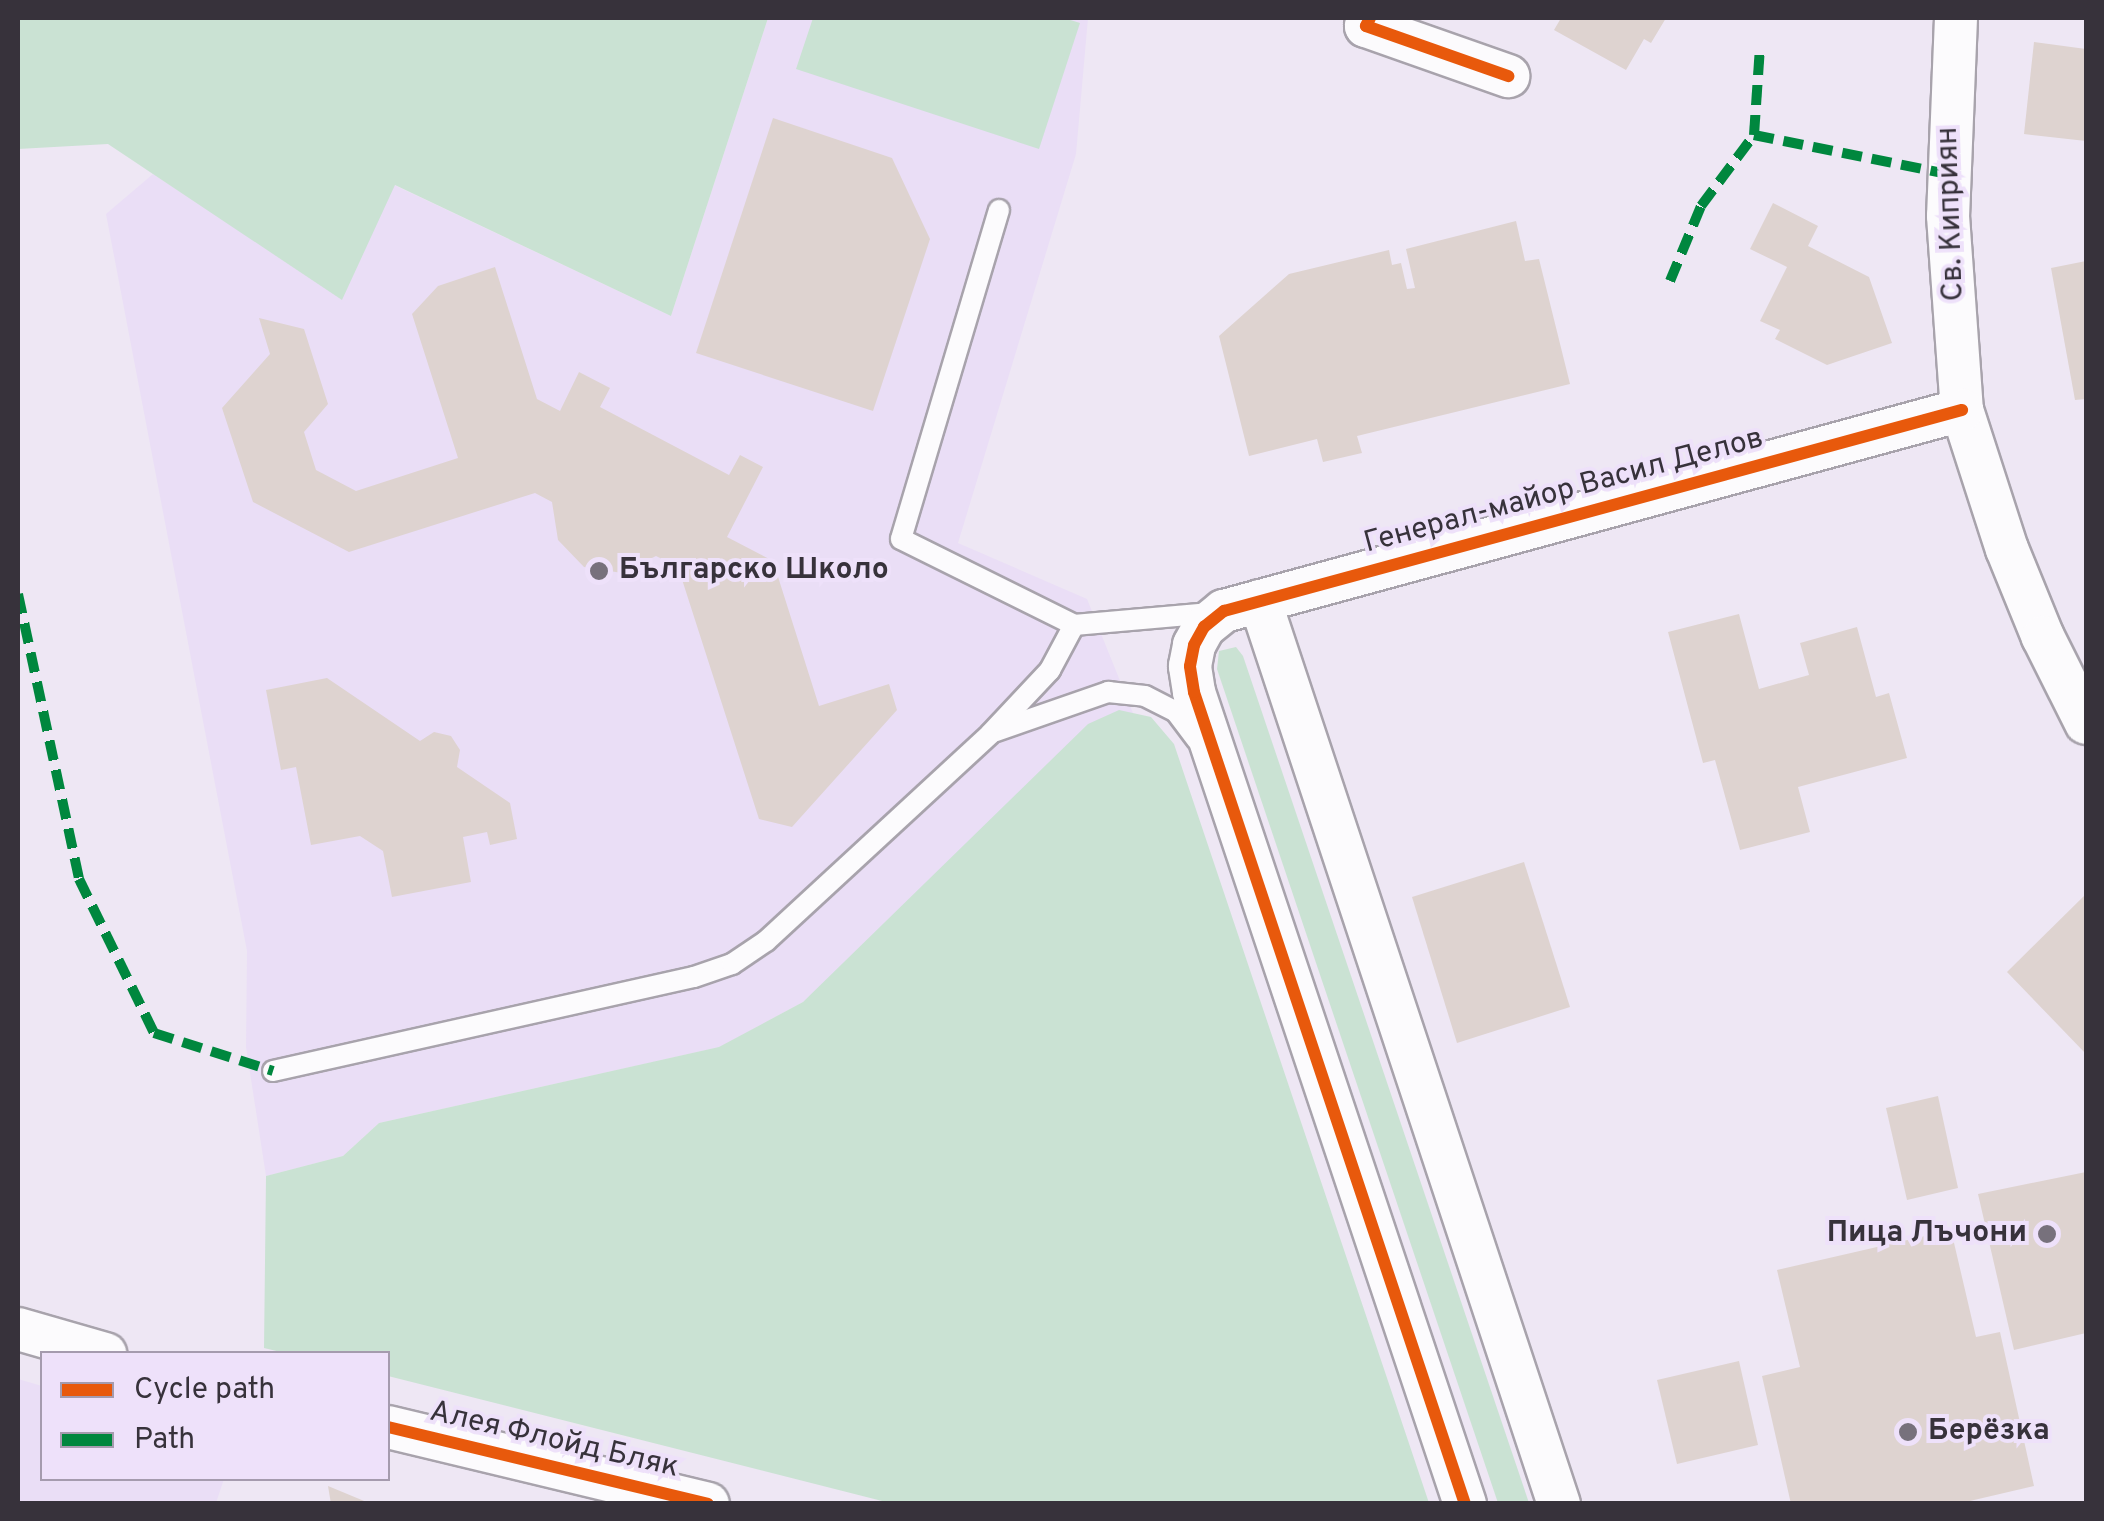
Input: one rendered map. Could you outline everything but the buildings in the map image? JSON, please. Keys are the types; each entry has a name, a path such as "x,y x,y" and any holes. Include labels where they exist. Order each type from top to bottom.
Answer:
{"street":[{"path":"1370,18 1366,26 1508,76"},
{"name":"Св. Киприян","path":"1956,18 1948,216 1962,410 2007,549 2042,637 2086,723"},
{"name":"Генерал-майор Васил Делов","path":"1242,606 1962,410"},
{"path":"1465,1504 1194,692 1190,666 1194,645 1204,627 1242,606 1560,1504"},
{"path":"18,1330 94,1351"},
{"name":"Алея Флойд Бляк","path":"390,1427 708,1504"}],"lane":[{"path":"999,210 901,539 1074,625 1242,606"},
{"path":"273,1070 694,977 732,964 766,941 990,734 1050,670 1074,625"},
{"path":"990,734 1108,692 1145,696 1176,712 1220,771"}],"shaded area":[{"name":"Българско Школо","path":"768,18 1088,18 1076,154 958,543 1087,599 1133,713 803,1002 720,1047 379,1123 343,1156 266,1176 246,1047 247,951 106,214 153,174 342,299 394,185 671,316"},
{"path":"18,1379 40,1385 40,1481 223,1481 216,1503 18,1503"}],"green space":[{"path":"18,18 768,18 671,316 395,185 342,300 108,144 18,149"},
{"path":"813,18 1064,18 1080,23 1039,149 796,69"},
{"path":"1236,647 1243,656 1529,1503 1498,1503 1217,669 1219,651"},
{"path":"1119,710 1151,717 1174,744 1429,1503 890,1503 390,1377 390,1351 264,1348 266,1176 343,1156 379,1123 719,1047 803,1002 1088,724"}],"marked path":[{"path":"1754,135 1760,47"},
{"path":"1670,281 1701,206 1754,135 1948,174"},
{"path":"18,594 79,879 154,1033 273,1071"}],"cycle path":[{"path":"1370,18 1366,26 1508,76"},
{"path":"1465,1504 1194,692 1190,666 1194,645 1204,627 1224,611 1962,410"},
{"path":"390,1427 708,1504"}],"place":[{"name":"Българско Школо","path":"599,571"},
{"name":"Пица Лъчони","path":"2047,1234"},
{"name":"Берёзка","path":"1908,1432"}]}
